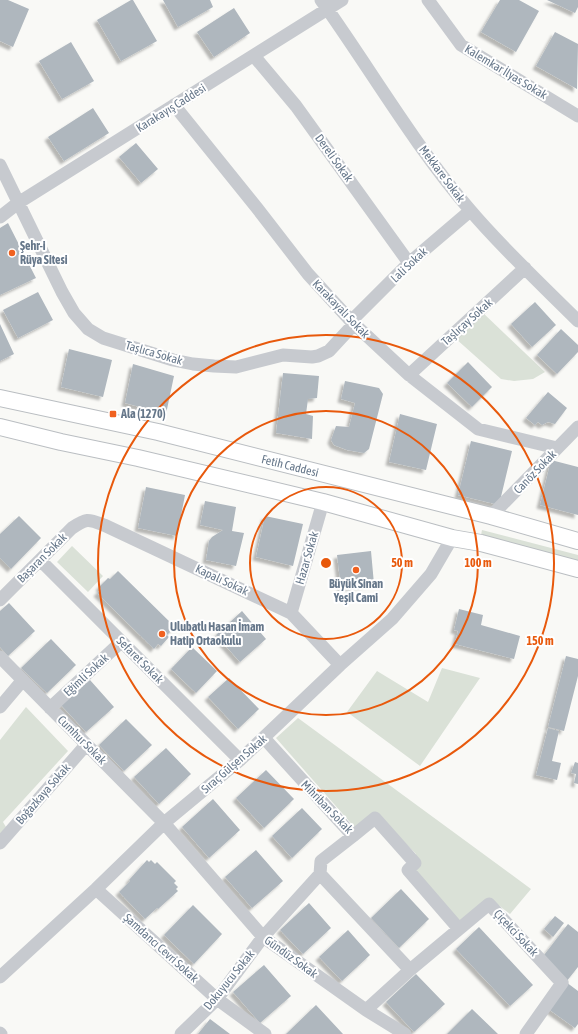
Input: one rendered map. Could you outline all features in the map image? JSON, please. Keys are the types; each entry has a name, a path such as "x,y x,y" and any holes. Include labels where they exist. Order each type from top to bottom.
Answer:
{"main road":[{"name":"Fetih Caddesi","path":"0,398 158,432 491,516 578,541"},
{"path":"0,427 323,502 452,538 481,543 578,569"}],"street":[{"name":"Karakayış Caddesi","path":"0,217 18,203 254,56 324,4 342,0"},
{"name":"Kalemkar İlyas Sokak","path":"428,0 460,45 578,116"},
{"name":"Mekkare Sokak","path":"324,4 415,139 470,211 578,321"},
{"name":"Dereli Sokak","path":"254,56 296,106 410,264"},
{"name":"Karakayalı Sokak","path":"174,105 308,274 352,323 408,375 478,429 557,448"},
{"name":"Taşlıca Sokak","path":"0,165 62,292 74,313 88,329 103,338 186,363 214,366 236,366 283,355 312,357 324,354 352,323"},
{"name":"Lali Sokak","path":"352,323 410,264 470,211"},
{"name":"Taşlıçay Sokak","path":"408,375 525,268"},
{"name":"Canöz Sokak","path":"491,516 578,427"},
{"name":"Hazar Sokak","path":"291,613 323,502"},
{"name":"Kapalı Sokak","path":"87,520 104,525 291,613 340,665"},
{"name":"Başaran Sokak","path":"0,600 72,528 80,522 87,520"},
{"name":"Sıraç Gülşen Sokak","path":"0,977 96,889 164,823 240,760 340,665 392,619 431,574 452,538"},
{"name":"Sefaret Sokak","path":"40,560 240,760"},
{"name":"Eğimli Sokak","path":"50,708 121,642"},
{"name":"Cumhur Sokak","path":"0,657 22,681 164,823"},
{"path":"0,707 22,681"},
{"name":"Mihriban Sokak","path":"264,738 353,836 375,818 415,863 408,870 459,929"},
{"name":"Boğazkaya Sokak","path":"0,843 86,745"},
{"name":"Gündüz Sokak","path":"164,823 263,937 366,1010 405,1034"},
{"name":"Dokuyucu Sokak","path":"181,1034 217,999 263,937 320,874 321,861 353,836"},
{"path":"320,874 410,970"},
{"name":"Şamdancı Cevri Sokak","path":"96,889 217,999 265,1034"},
{"name":"Çiçekci Sokak","path":"366,1010 410,970 489,904 562,983 526,1034"}],"shaded area":[{"path":"481,311 545,372 533,379 514,381 501,379 455,338"},
{"path":"482,530 578,555 578,561 481,535"},
{"path":"72,546 103,576 88,592 57,562"},
{"path":"442,668 480,678 420,766 347,712 377,671 428,702"},
{"path":"26,707 68,751 3,822 6,827 0,834 0,740"},
{"path":"298,718 531,889 510,914 493,901 462,925 414,872 416,854 375,812 356,829 276,738"}],"building":[{"path":"0,0 8,0 29,9 13,47 0,41"},
{"path":"133,0 157,41 121,61 97,20"},
{"path":"163,0 210,0 213,7 178,27"},
{"path":"500,0 519,0 539,11 516,52 481,32"},
{"path":"547,0 578,0 578,7 575,13"},
{"path":"234,8 250,33 214,57 197,32"},
{"path":"555,32 578,44 577,89 536,66"},
{"path":"71,42 94,81 62,99 39,61"},
{"path":"93,108 109,133 64,161 48,137"},
{"path":"136,143 158,169 141,183 119,157"},
{"name":"Şehr-i Rüya Sitesi","path":"8,223 36,278 0,295 0,228"},
{"path":"38,292 53,320 18,338 3,310"},
{"path":"535,302 556,325 532,347 511,324"},
{"path":"0,324 14,354 0,361"},
{"path":"561,329 578,345 578,352 557,374 537,355"},
{"path":"69,349 112,360 103,397 61,387"},
{"path":"468,362 492,387 472,407 447,383"},
{"path":"133,364 174,376 166,414 125,403"},
{"path":"283,373 319,376 317,398 308,399 306,414 313,416 312,439 276,433"},
{"path":"345,381 379,388 383,394 369,449 364,453 347,450 334,445 331,440 336,426 349,427 355,403 341,399"},
{"path":"548,392 567,408 555,424 548,422 542,425 538,422 535,425 526,418"},
{"path":"400,414 437,424 426,470 389,462"},
{"path":"471,441 512,451 499,505 458,495"},
{"path":"551,460 578,467 578,515 540,505"},
{"path":"146,487 185,495 177,536 138,528"},
{"path":"205,501 236,507 232,531 244,533 236,566 206,560 209,541 212,537 223,530 200,525"},
{"path":"19,516 41,538 11,569 0,558 0,534"},
{"path":"265,516 303,524 293,566 256,557"},
{"name":"Büyük Sinan Yeşil Cami","path":"371,551 374,584 341,588 337,555"},
{"path":"118,571 175,627 167,635 169,637 161,646 158,644 154,649 97,593 101,589 99,587"},
{"path":"9,603 35,631 8,656 0,647 0,611"},
{"path":"459,609 483,615 481,625 520,636 514,659 455,644 458,631 454,630"},
{"path":"242,611 266,639 240,662 216,635"},
{"path":"51,639 76,665 47,693 21,668"},
{"path":"192,647 217,671 196,693 171,669"},
{"path":"566,656 578,659 578,676 564,731 548,727"},
{"path":"229,678 259,709 238,729 208,697"},
{"path":"90,680 114,707 86,732 61,705"},
{"path":"126,719 152,745 124,771 99,745"},
{"path":"548,728 559,731 552,761 561,763 557,780 536,775"},
{"path":"166,748 191,774 159,804 134,777"},
{"path":"575,762 578,763 578,784 574,783 576,774 571,773"},
{"path":"266,770 294,799 264,828 236,798"},
{"path":"213,799 240,830 209,858 182,827"},
{"path":"302,808 322,829 292,858 272,836"},
{"path":"256,850 283,881 252,908 225,877"},
{"path":"147,860 149,862 151,860 155,864 157,862 176,881 174,883 178,887 176,889 178,891 145,919 119,892"},
{"path":"401,889 429,919 399,948 371,918"},
{"path":"309,903 331,928 303,954 280,930"},
{"path":"193,905 222,934 194,964 164,935"},
{"path":"555,916 564,923 553,937 544,929"},
{"path":"568,924 578,932 578,967 566,982 541,959"},
{"path":"479,927 533,985 510,1006 456,949"},
{"path":"348,930 370,955 342,981 319,957"},
{"path":"264,965 291,996 260,1023 233,992"},
{"path":"416,974 445,1004 414,1032 386,1002"},
{"path":"566,982 578,991 578,1024 575,1028 547,1008"},
{"path":"316,1005 343,1034 286,1034"},
{"path":"472,1009 498,1034 447,1034"},
{"path":"210,1019 230,1034 198,1034"}],"place":[{"name":"Şehr-i Rüya Sitesi","path":"12,253"},
{"name":"Ala (1270)","path":"113,414"},
{"name":"Büyük Sinan Yeşil Cami","path":"356,570"},
{"name":"Ulubatlı Hasan İmam Hatip Ortaokulu","path":"162,634"}]}
